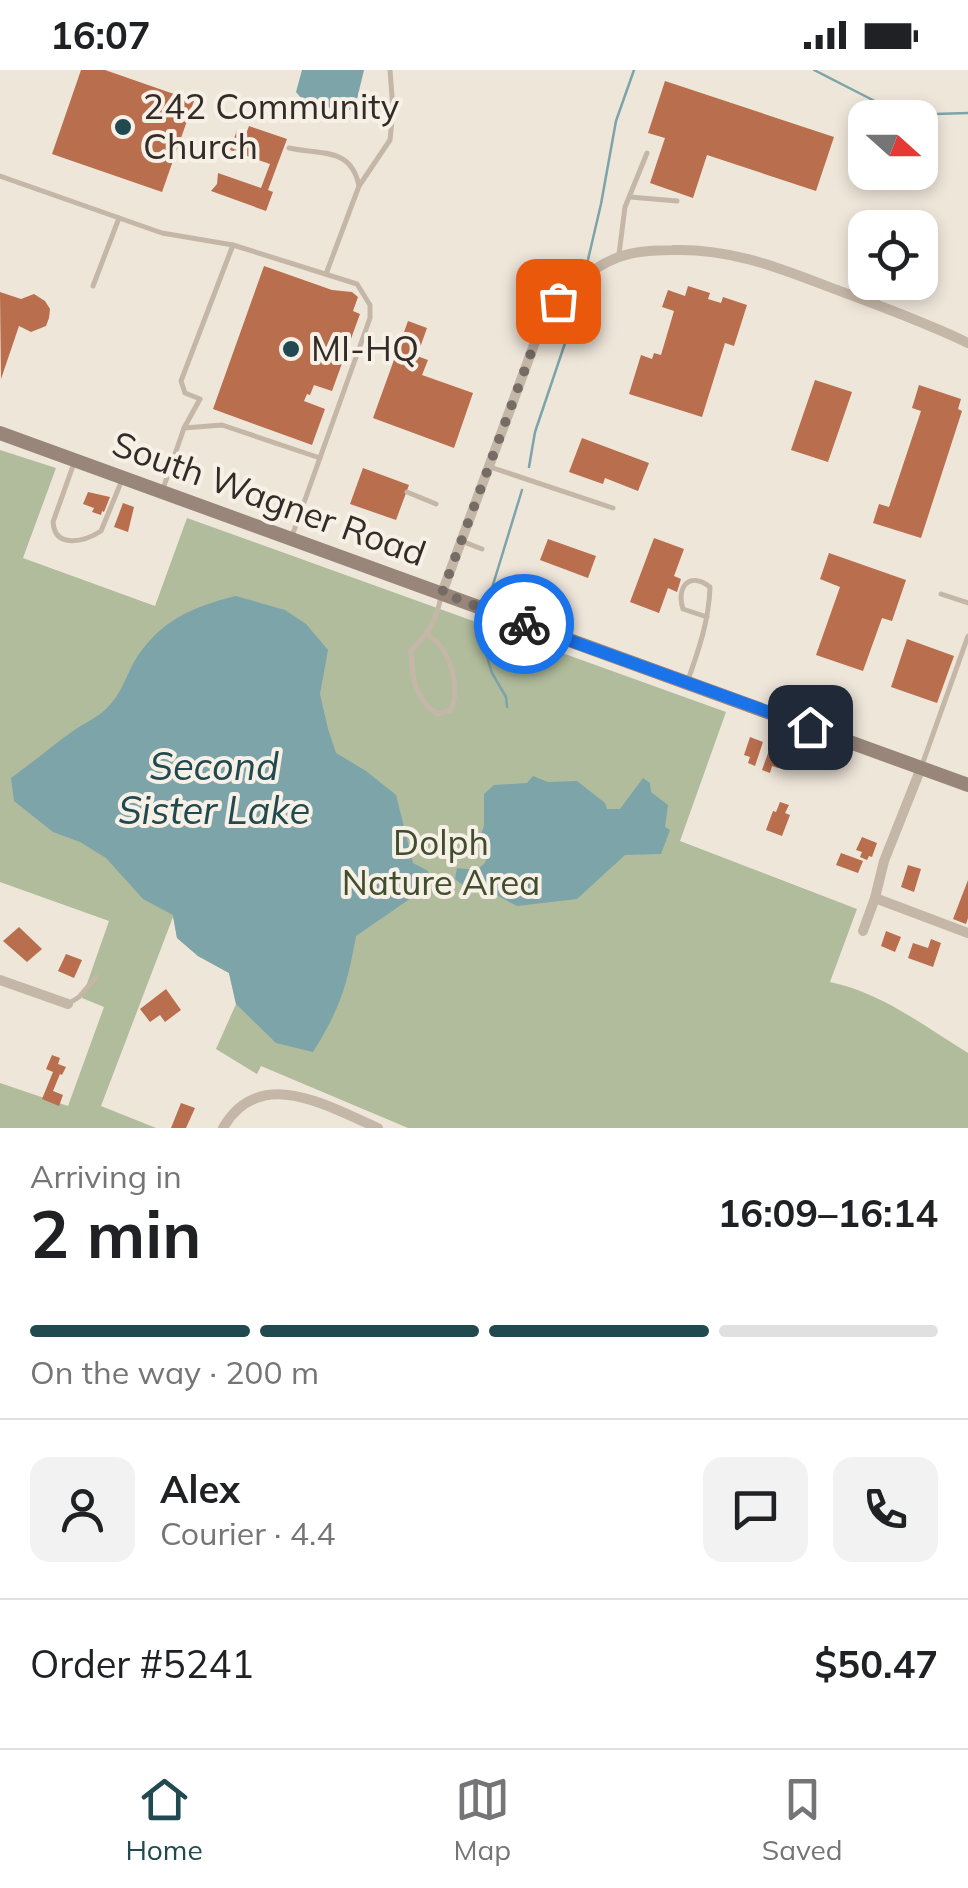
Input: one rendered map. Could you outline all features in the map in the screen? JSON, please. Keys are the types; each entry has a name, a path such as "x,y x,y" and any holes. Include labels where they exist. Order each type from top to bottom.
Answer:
{"main road":[{"name":"South Wagner Road","path":"0,433 968,785"}],"street":[{"path":"442,593 541,326 558,301 580,280 619,257 664,250 725,252 816,282 968,342"},
{"path":"863,932 884,861 921,768"},
{"path":"875,898 968,933"},
{"path":"0,980 68,1004"},
{"path":"223,1128 247,1104 262,1096 284,1093 306,1097 378,1128"}],"lane":[{"path":"326,274 359,186 390,140 390,70"},
{"path":"289,148 343,158 359,186"},
{"path":"619,257 626,207 647,153"},
{"path":"0,176 162,234 233,246 357,284 370,305 370,318 290,538"},
{"path":"630,196 676,201"},
{"path":"93,286 119,218"},
{"path":"162,492 184,428 200,399 185,393 181,381 233,246"},
{"path":"184,428 222,426 320,458"},
{"path":"75,460 53,528 62,538 84,540 101,531 123,478"},
{"path":"490,467 612,508"},
{"path":"407,492 436,504"},
{"path":"461,541 482,549"},
{"path":"688,683 707,617 710,587 689,581 679,596 684,609 707,617"},
{"path":"428,635 449,659 456,696 451,710 437,714 424,706 419,697 411,650 428,635 442,593"},
{"path":"942,594 968,603"},
{"path":"921,768 968,636"},
{"path":"68,1004 96,977"}],"green space":[{"name":"Dolph Nature Area","path":"0,450 56,468 23,558 155,606 187,518 726,712 680,841 857,909 830,982 885,1002 968,1053 968,1128 408,1128 261,1066 257,1074 216,1049 236,1004 229,973 198,956 177,938 173,917 101,1106 156,1128 0,1128 0,1083 68,1106 104,1007 82,998 109,921 0,882"}],"water":[{"path":"302,70 364,70 352,109 317,105 301,98 296,92"},
{"name":"Second Sister Lake","path":"236,596 285,610 306,624 328,650 320,694 336,753 396,795 413,863 428,871 430,885 356,936 341,997 313,1052 276,1043 236,1004 229,973 198,956 177,938 173,915 143,899 106,858 53,832 14,801 11,778 106,709 154,636 191,611"},
{"path":"533,776 548,782 577,781 605,803 607,809 620,809 643,778 650,783 651,792 668,805 665,827 670,830 661,854 625,855 577,899 517,906 483,888 468,889 455,879 457,868 473,869 486,860 487,838 480,837 484,794 494,785 527,783"}],"building":[{"name":"242 Community Church","path":"81,70 105,70 194,101 162,192 52,154"},
{"path":"665,81 834,137 816,191 707,155 693,198 650,183 665,138 648,133"},
{"path":"249,126 287,139 268,190 273,192 266,211 211,191 217,184 218,173 261,188 270,164 230,150 237,130 246,134"},
{"name":"MI-HQ","path":"264,266 358,297 353,311 360,314 332,391 314,385 304,401 325,409 312,445 213,409"},
{"path":"688,286 710,293 708,299 721,303 723,297 747,305 734,346 725,343 702,417 629,394 641,355 652,359 654,353 661,355 674,311 662,307 668,290 685,296"},
{"path":"0,292 21,299 34,294 50,309 46,326 31,332 19,326 1,379"},
{"path":"408,321 427,328 417,356 428,360 422,375 473,393 454,448 373,418"},
{"path":"815,380 852,392 828,462 791,450"},
{"path":"919,385 961,399 958,409 962,411 921,538 873,523 879,504 889,507 921,411 912,408"},
{"path":"582,438 649,463 638,491 605,478 603,484 569,472"},
{"path":"363,468 409,485 396,520 350,504"},
{"path":"88,492 110,497 101,515 83,504"},
{"path":"123,503 134,507 128,532 114,527"},
{"path":"654,538 684,549 674,576 681,579 677,592 668,588 659,613 630,602"},
{"path":"548,539 596,556 588,578 540,560"},
{"path":"829,553 906,580 892,621 882,618 863,671 816,655 840,587 820,579"},
{"path":"907,639 954,656 937,703 891,687"},
{"path":"750,737 763,742 755,766 744,755"},
{"path":"772,742 785,747 778,768 772,766 770,773 762,770"},
{"path":"780,802 789,805 785,813 790,815 782,836 766,830"},
{"path":"862,837 877,843 867,860 856,850"},
{"path":"841,853 863,861 858,873 836,865"},
{"path":"908,865 921,869 914,892 901,887"},
{"path":"968,880 968,918 966,924 953,919"},
{"path":"19,927 42,949 27,962 3,941"},
{"path":"886,931 901,937 895,952 881,946"},
{"path":"931,939 941,943 933,967 908,958 913,943 928,948"},
{"path":"66,954 82,960 74,978 58,971"},
{"path":"166,989 181,1010 165,1022 160,1015 150,1022 140,1009"},
{"path":"52,1055 66,1067 53,1091 63,1095 59,1106 42,1099 53,1072 46,1069"},
{"path":"181,1103 195,1108 186,1128 171,1128"}],"waterway":[{"path":"587,264 616,121 634,70"},
{"path":"814,70 902,115 968,113"},
{"path":"529,467 535,432 583,290"},
{"path":"492,588 522,490"},
{"path":"478,627 507,707"}],"way so far":[{"path":"524,624 442,593 541,326 558,301"}],"place":[{"name":"242 Community Church","path":"123,127"},
{"name":"MI-HQ","path":"291,349"}],"route":[{"path":"524,624 810,727"}]}
